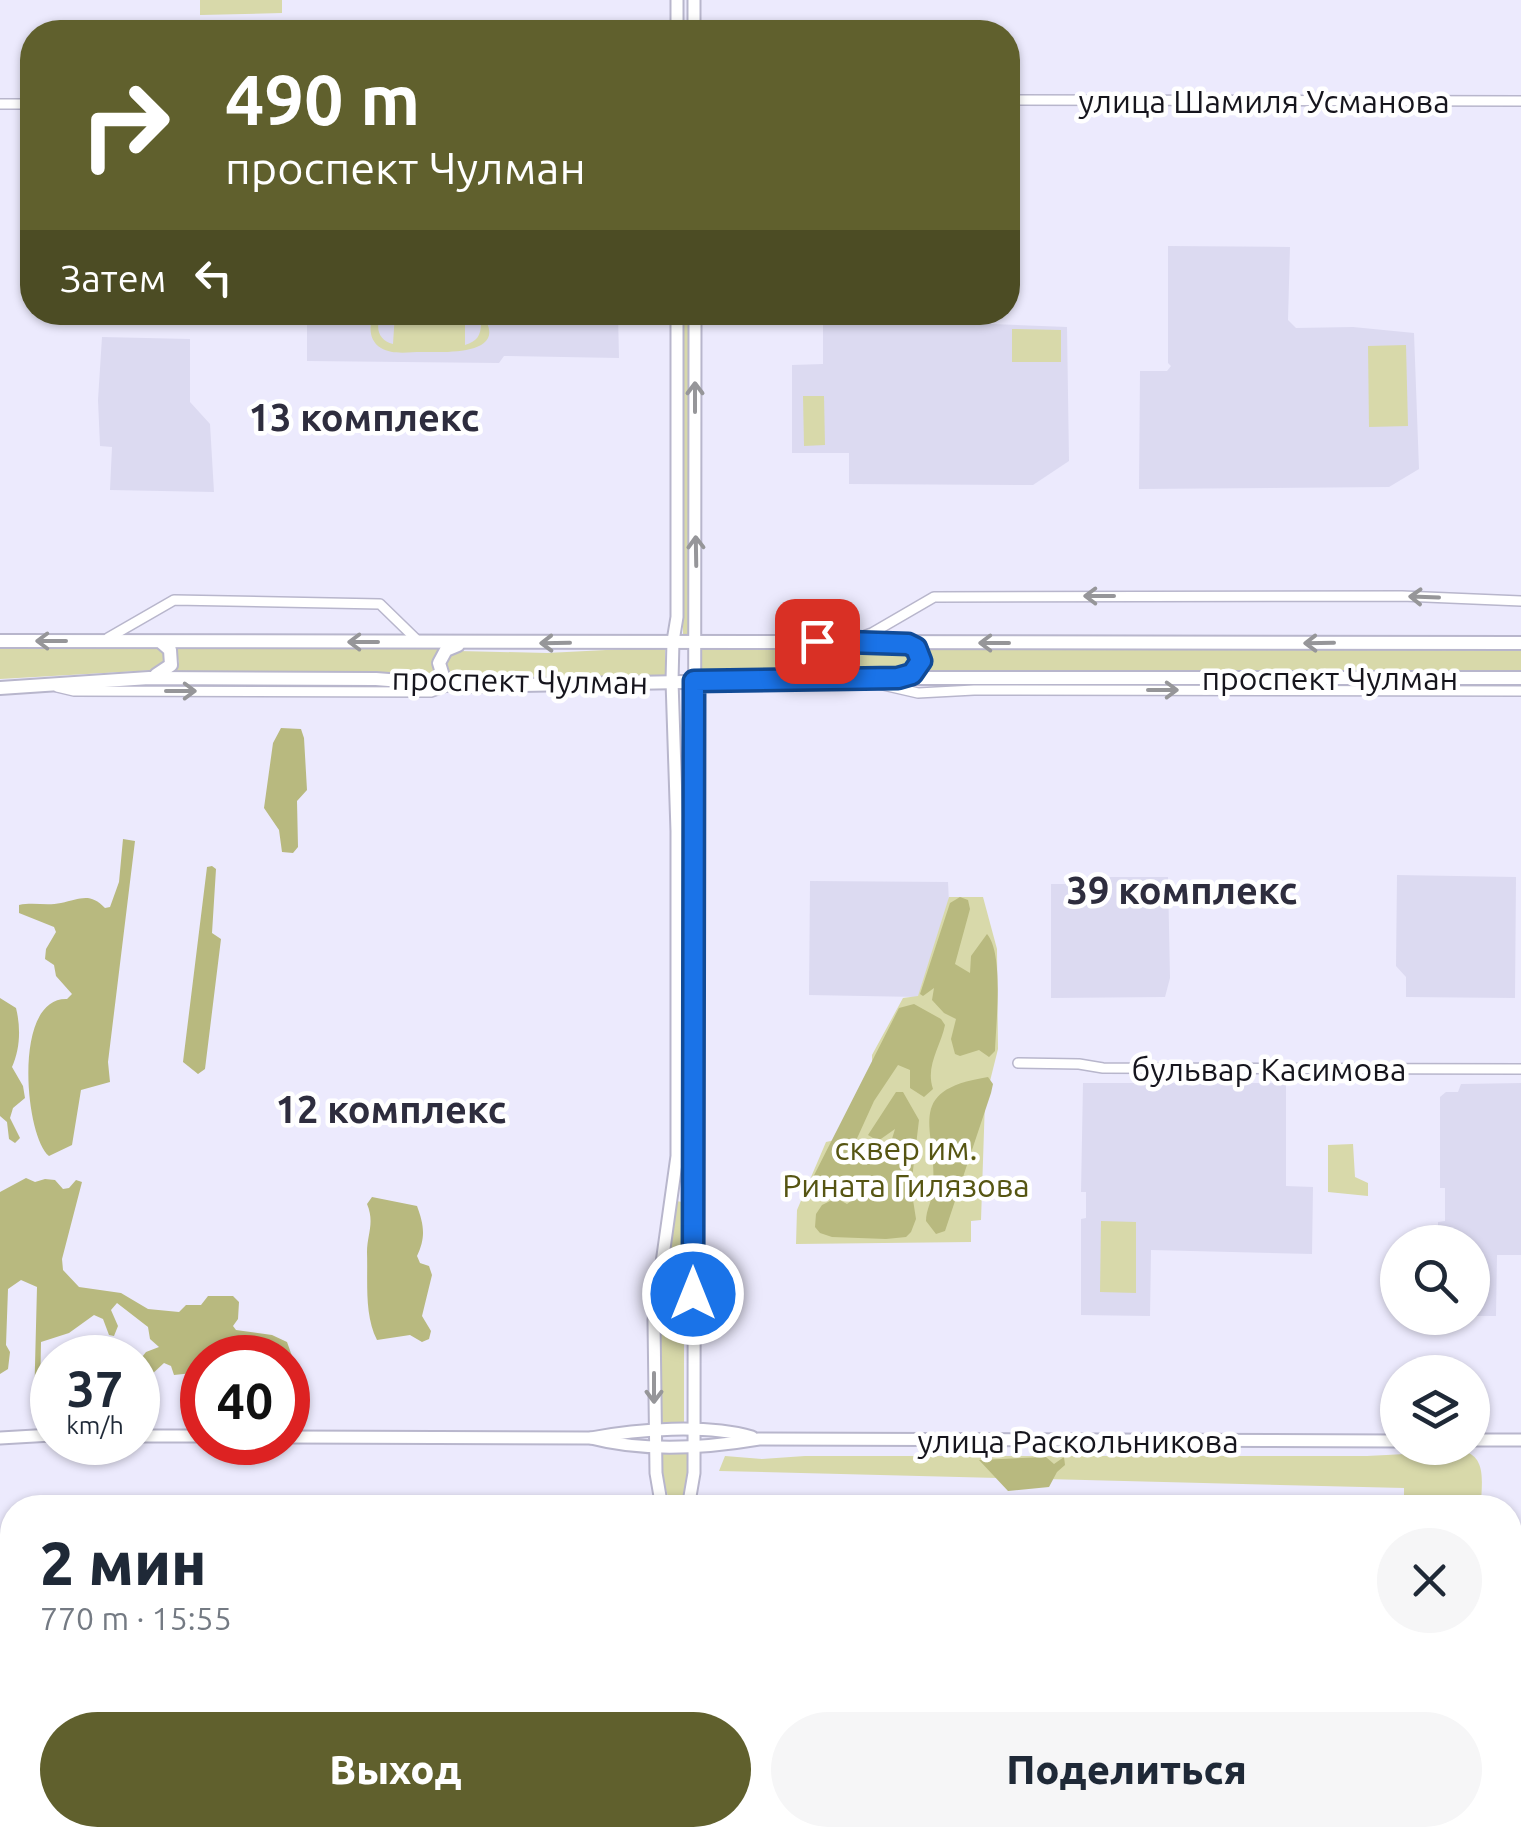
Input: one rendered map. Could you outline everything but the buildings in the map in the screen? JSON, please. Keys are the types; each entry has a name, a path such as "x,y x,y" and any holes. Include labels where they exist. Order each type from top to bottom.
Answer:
{"main road":[{"name":"проспект Чулман","path":"0,641 1521,643"},
{"path":"149,678 171,665 170,650 162,643"},
{"path":"450,685 440,663 446,650 461,644"},
{"path":"898,678 912,674 921,661 916,648 908,644"},
{"name":"проспект Чулман","path":"0,688 149,678 376,679 450,685 898,678 1521,678"}],"street":[{"name":"улица Шамиля Усманова","path":"1020,100 1521,102"},
{"path":"661,1495 655,1438 654,1320 677,1156 678,923 672,682 678,558 676,325"},
{"path":"690,1495 694,1472 695,325"},
{"path":"848,641 872,633 934,596 1402,596 1521,601"},
{"path":"102,641 174,600 250,600 380,604 420,642"},
{"path":"857,680 918,693 1521,691"},
{"path":"49,686 74,691 431,692 450,685"},
{"path":"673,767 686,760 694,770"},
{"name":"бульвар Касимова","path":"1018,1063 1114,1068 1521,1069"},
{"path":"673,1190 682,1200 693,1194"},
{"path":"654,1320 660,1304 672,1299 686,1304 693,1322"},
{"name":"улица Раскольникова","path":"655,1438 729,1431 758,1439"},
{"name":"улица Раскольникова","path":"310,1436 592,1438 626,1432 694,1446 758,1439 1380,1441"},
{"path":"4,1436 30,1435"},
{"path":"1490,1440 1521,1440"}],"shaded area":[{"path":"1168,246 1290,247 1288,320 1296,328 1353,327 1414,333 1419,469 1389,487 1139,489 1140,371 1167,371 1171,366"},
{"path":"307,325 618,325 619,358 504,356 499,363 307,361"},
{"path":"823,325 1067,327 1069,461 1033,485 849,484 849,453 792,453 792,365 823,364"},
{"path":"102,337 190,339 190,402 210,424 214,492 110,490 112,447 100,446"},
{"path":"1397,875 1516,877 1515,998 1406,997 1406,977 1396,966"},
{"path":"1068,877 1168,877 1170,978 1165,997 1051,998 1051,884 1068,884"},
{"path":"810,881 948,882 949,903 918,997 809,995"},
{"path":"1083,1083 1286,1083 1286,1186 1313,1187 1312,1254 1151,1250 1150,1316 1081,1315 1081,1219 1086,1218 1086,1192 1081,1192"},
{"path":"1521,1083 1521,1255 1497,1255 1496,1316 1490,1316 1490,1225 1438,1225 1445,1221 1445,1188 1440,1188 1440,1097 1446,1092 1458,1092 1461,1084"}],"green space":[{"path":"200,0 282,0 282,13 200,15"},
{"path":"379,325 385,341 393,344 394,325 465,325 465,345 478,337 481,325 489,327 488,337 472,349 406,353 381,348 372,337 371,327"},
{"path":"684,325 691,325 690,635 683,635"},
{"path":"1012,329 1061,330 1061,362 1012,362"},
{"path":"1406,345 1408,426 1369,427 1368,346"},
{"path":"803,396 824,396 825,445 804,446"},
{"path":"155,646 166,652 166,663 156,670 0,679 0,648"},
{"path":"174,647 441,647 434,657 438,677 173,674 179,662"},
{"path":"665,647 665,675 461,679 453,678 446,669 449,656 459,651 547,653"},
{"path":"906,648 916,663 906,669 701,675 701,649"},
{"path":"921,648 1521,648 1521,674 923,674 928,663"},
{"path":"281,728 301,729 304,738 307,790 297,801 298,847 293,853 282,852 279,830 264,808 273,743"},
{"path":"680,764 687,768 689,1192 685,1195 682,1192"},
{"path":"123,839 135,841 108,1062 110,1082 81,1090 72,1145 49,1156 34,1123 28,1070 31,1043 38,1020 49,1004 72,994 56,976 54,965 45,959 56,932 54,927 19,913 19,905 84,898 110,907 119,882"},
{"path":"207,867 216,869 212,933 221,939 205,1069 198,1074 183,1062"},
{"name":"сквер им. Рината Гилязова","path":"949,897 983,897 997,949 998,1049 985,1101 981,1220 971,1221 971,1242 796,1244 797,1210 826,1142 835,1140 872,1071 872,1055 903,998 918,996"},
{"path":"960,897 968,900 970,909 955,964 970,973 971,956 987,934 996,957 995,1051 989,1057 979,1050 955,1054 951,1039 956,1019 932,1000 934,988 923,996 920,994 950,903"},
{"path":"0,998 16,1008 19,1023 12,1067 25,1098 13,1108 10,1118 20,1138 15,1143 9,1139 7,1122 0,1116"},
{"path":"914,1004 945,1025 932,1064 933,1089 924,1097 910,1088 910,1070 898,1065 874,1101 854,1145 865,1141 880,1153 888,1152 895,1129 878,1141 868,1135 896,1092 903,1092 919,1120 911,1187 916,1219 911,1232 906,1237 886,1239 820,1233 815,1227 816,1214 822,1205 836,1198 847,1204 851,1201 848,1187 844,1182 833,1185 823,1179 815,1185 813,1196 804,1195 899,1008"},
{"path":"988,1077 993,1084 991,1093 945,1231 936,1234 926,1221 933,1190 930,1116 934,1103 943,1092 961,1083"},
{"path":"1353,1144 1355,1177 1368,1183 1368,1196 1328,1192 1328,1145"},
{"path":"26,1178 35,1182 55,1180 63,1189 76,1180 82,1182 62,1259 63,1270 79,1287 121,1293 148,1309 179,1312 186,1305 201,1305 208,1296 233,1296 239,1302 238,1319 233,1326 236,1330 272,1335 180,1335 180,1374 174,1375 171,1366 164,1363 160,1367 160,1335 149,1335 148,1327 117,1303 111,1310 118,1326 114,1335 109,1335 103,1319 94,1315 69,1333 36,1335 37,1287 21,1280 8,1289 6,1345 10,1352 8,1369 0,1374 0,1192"},
{"path":"372,1197 417,1206 423,1237 417,1256 420,1263 429,1266 432,1275 422,1316 431,1331 429,1339 422,1342 410,1335 377,1340 373,1330 367,1286 371,1223 367,1204"},
{"path":"676,1201 689,1203 687,1302 658,1300"},
{"path":"1101,1221 1136,1222 1136,1293 1100,1292"},
{"path":"672,1309 684,1315 684,1430 660,1429 660,1318"},
{"path":"662,1449 691,1449 686,1495 668,1495 662,1476"},
{"path":"1380,1455 1380,1465 1479,1465 1481,1495 1404,1495 1404,1488 719,1471 725,1456"},
{"path":"1046,1457 1054,1464 1064,1457 1065,1465 1049,1487 1008,1491 979,1460"}],"district":[{"name":"13 комплекс","path":"364,417"},
{"name":"39 комплекс","path":"1182,890"},
{"name":"12 комплекс","path":"391,1109"}],"route":[{"path":"693,1294 694,681 898,678 912,674 921,661 916,648 908,644 817,641"}]}
